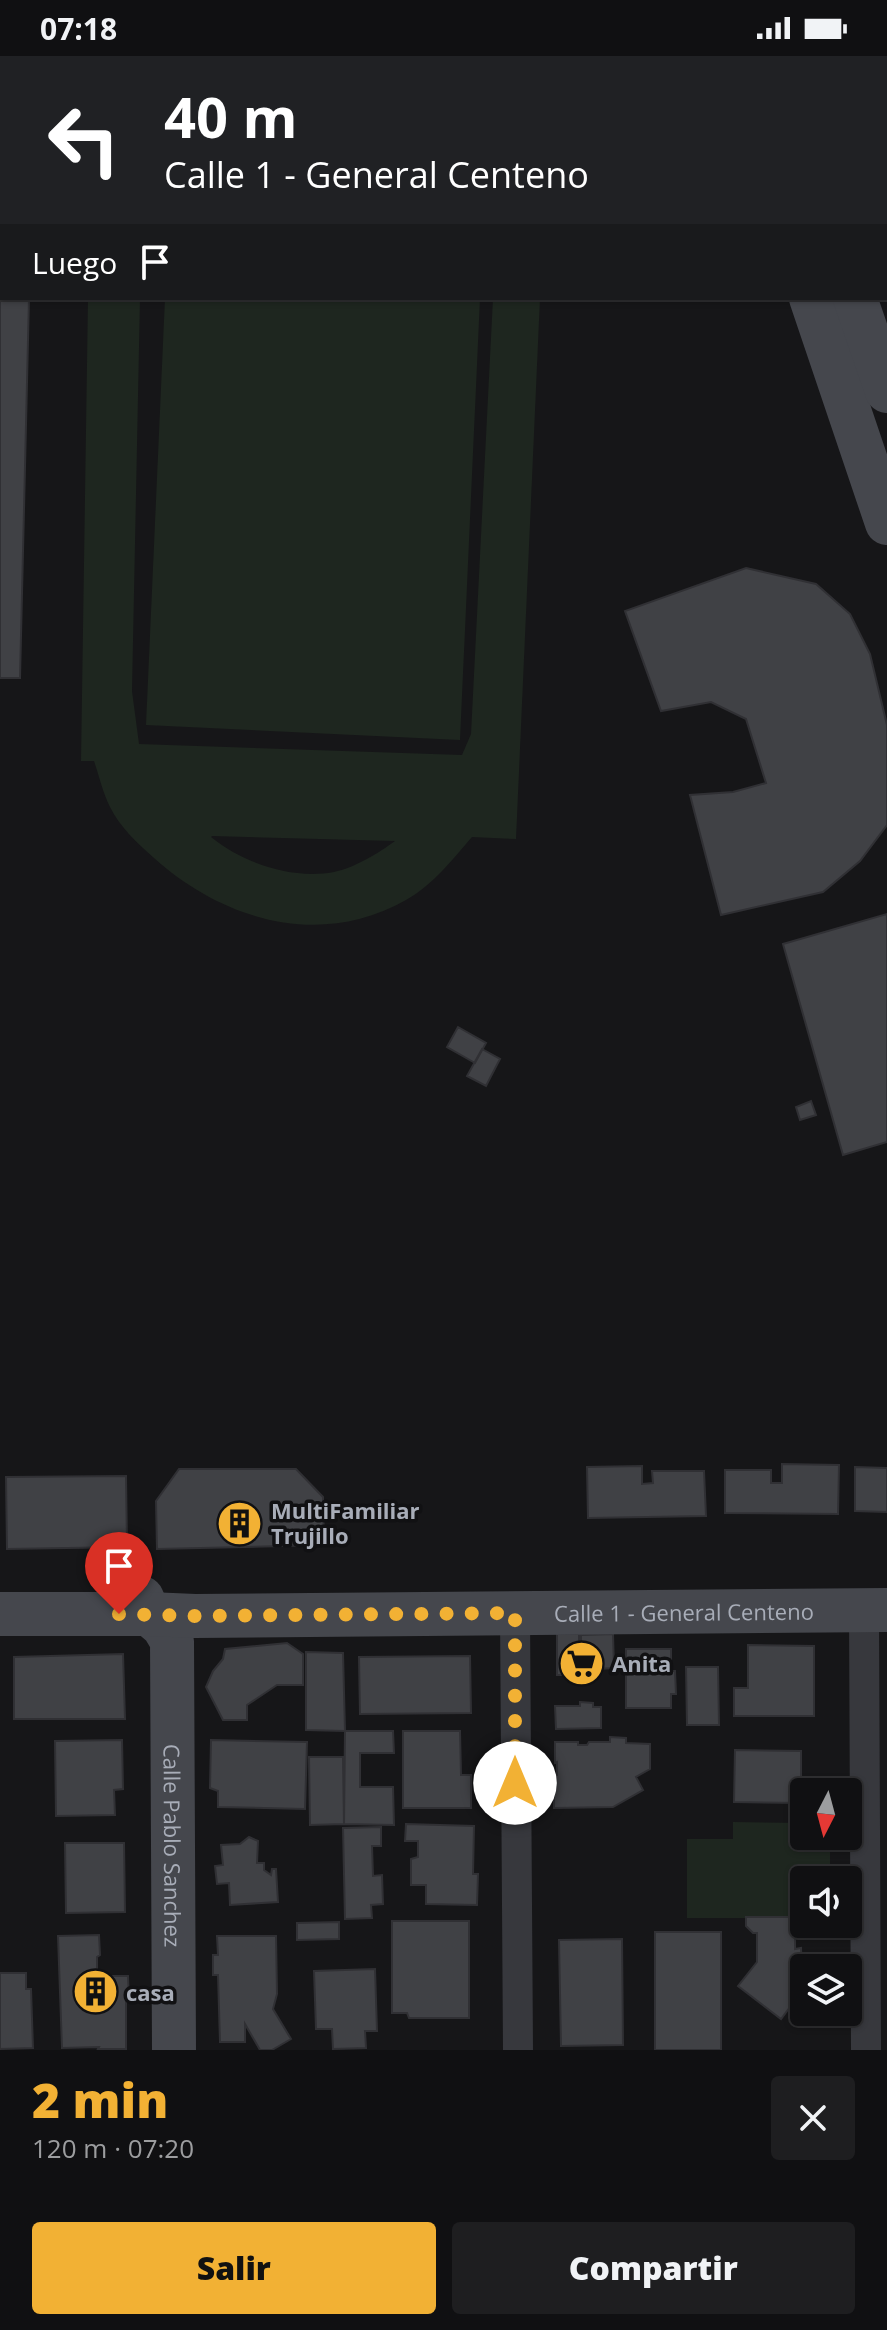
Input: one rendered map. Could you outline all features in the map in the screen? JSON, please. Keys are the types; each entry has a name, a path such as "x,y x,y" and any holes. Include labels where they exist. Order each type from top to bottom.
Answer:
{"main road":[{"path":"812,300 887,523"},
{"path":"856,300 887,391"},
{"name":"Calle 1 - General Centeno","path":"0,1588 161,1615 350,1599 876,1595"},
{"name":"Calle 1 - General Centeno","path":"0,1614 161,1615 350,1599"},
{"name":"Calle Pablo Sanchez","path":"161,1615 174,2050"}],"street":[{"path":"866,2050 876,1595"},
{"path":"514,1598 518,2050"}],"shaded area":[{"path":"88,300 140,300 132,691 139,744 462,755 471,734 493,300 540,300 516,839 472,837 425,887 406,900 373,915 340,923 307,925 274,921 210,898 154,858 114,814 94,761 81,761","holes":["211,837 395,841 366,860 342,870 302,874 253,862"]},
{"path":"165,300 480,300 460,740 146,725"},
{"path":"733,1822 790,1823 790,1850 830,1850 830,1866 790,1866 790,1918 687,1918 687,1839 733,1839"}],"building":[{"path":"0,300 29,300 20,678 0,678"},
{"path":"746,568 816,584 850,614 870,654 887,725 887,825 860,861 823,892 721,915 690,795 733,792 766,783 746,719 711,702 661,711 625,611"},
{"path":"887,914 887,1142 843,1155 783,944"},
{"path":"458,1027 486,1043 475,1063 447,1047"},
{"path":"482,1049 500,1059 486,1086 467,1076"},
{"path":"811,1101 816,1115 800,1120 796,1107"},
{"path":"782,1464 839,1465 838,1514 725,1513 725,1470 771,1470 771,1483 782,1483"},
{"path":"642,1466 642,1484 653,1483 652,1471 704,1471 706,1516 588,1518 587,1467"},
{"path":"855,1467 887,1468 887,1512 855,1511"},
{"name":"MultiFamiliar Trujillo","path":"179,1469 296,1469 323,1497 324,1545 157,1549 156,1501"},
{"path":"126,1476 127,1547 7,1549 6,1477"},
{"path":"557,1634 579,1634 579,1675 557,1675"},
{"path":"613,1634 614,1668 581,1670 581,1635"},
{"path":"287,1643 303,1654 303,1685 277,1685 247,1705 247,1720 223,1720 206,1687 223,1659 225,1649"},
{"path":"748,1645 814,1646 814,1716 734,1716 734,1688 748,1688"},
{"path":"626,1649 671,1649 671,1671 675,1671 676,1694 671,1694 671,1708 626,1708"},
{"path":"306,1652 343,1653 345,1731 306,1730"},
{"path":"123,1654 125,1719 14,1719 14,1657"},
{"path":"470,1656 471,1713 360,1714 359,1657"},
{"path":"686,1667 718,1667 719,1725 687,1725"},
{"path":"580,1702 601,1707 601,1728 556,1729 555,1706 580,1706"},
{"path":"345,1731 393,1731 394,1753 360,1753 360,1787 393,1787 394,1825 344,1824"},
{"path":"403,1731 460,1731 461,1775 471,1775 471,1808 403,1808"},
{"path":"610,1737 626,1738 626,1743 650,1744 650,1769 636,1777 643,1790 613,1807 554,1808 554,1775 557,1775 555,1742 587,1745 589,1742 610,1742"},
{"path":"122,1740 123,1789 114,1790 115,1815 56,1816 55,1741"},
{"path":"211,1740 307,1742 305,1809 218,1807 218,1791 210,1788"},
{"path":"735,1750 801,1751 801,1778 790,1778 790,1803 734,1802"},
{"path":"309,1757 343,1757 344,1824 310,1825"},
{"path":"406,1824 474,1826 473,1874 478,1874 477,1905 426,1904 426,1885 411,1885 411,1859 418,1857 418,1841 405,1841"},
{"path":"381,1827 381,1846 372,1846 373,1876 382,1875 383,1904 371,1905 372,1918 345,1919 343,1828"},
{"path":"249,1837 258,1841 257,1863 264,1863 264,1870 271,1875 272,1869 276,1869 278,1902 230,1905 229,1883 217,1884 215,1866 223,1865 221,1845 240,1844"},
{"path":"65,1843 124,1843 125,1912 66,1913"},
{"path":"746,1917 790,1917 790,1938 798,1938 795,1949 801,1948 801,1954 790,1954 790,2007 781,2019 738,1986 757,1962 757,1933 746,1926"},
{"path":"392,1921 469,1921 469,2018 409,2018 407,2013 392,2013"},
{"path":"339,1922 339,1939 297,1940 297,1923"},
{"path":"655,1932 721,1932 721,2050 655,2050"},
{"name":"casa","path":"99,1935 100,1955 97,1957 94,1983 110,1983 110,1976 128,1976 126,2049 62,2048 58,1936"},
{"path":"217,1936 276,1936 277,1994 273,2009 291,2039 272,2050 260,2050 245,2024 245,2042 220,2042 218,1975 213,1975 213,1955 218,1955"},
{"path":"622,1939 623,2045 561,2046 559,1940"},
{"path":"375,1969 377,2031 365,2031 366,2048 333,2049 332,2029 316,2029 314,1971"},
{"path":"0,1973 26,1973 26,1989 31,1989 33,2048 0,2049"}],"place":[{"name":"MultiFamiliar Trujillo","path":"240,1523"},
{"name":"Anita","path":"581,1663"},
{"name":"casa","path":"95,1992"}],"route":[{"path":"119,1614 515,1613 515,1783"}]}
